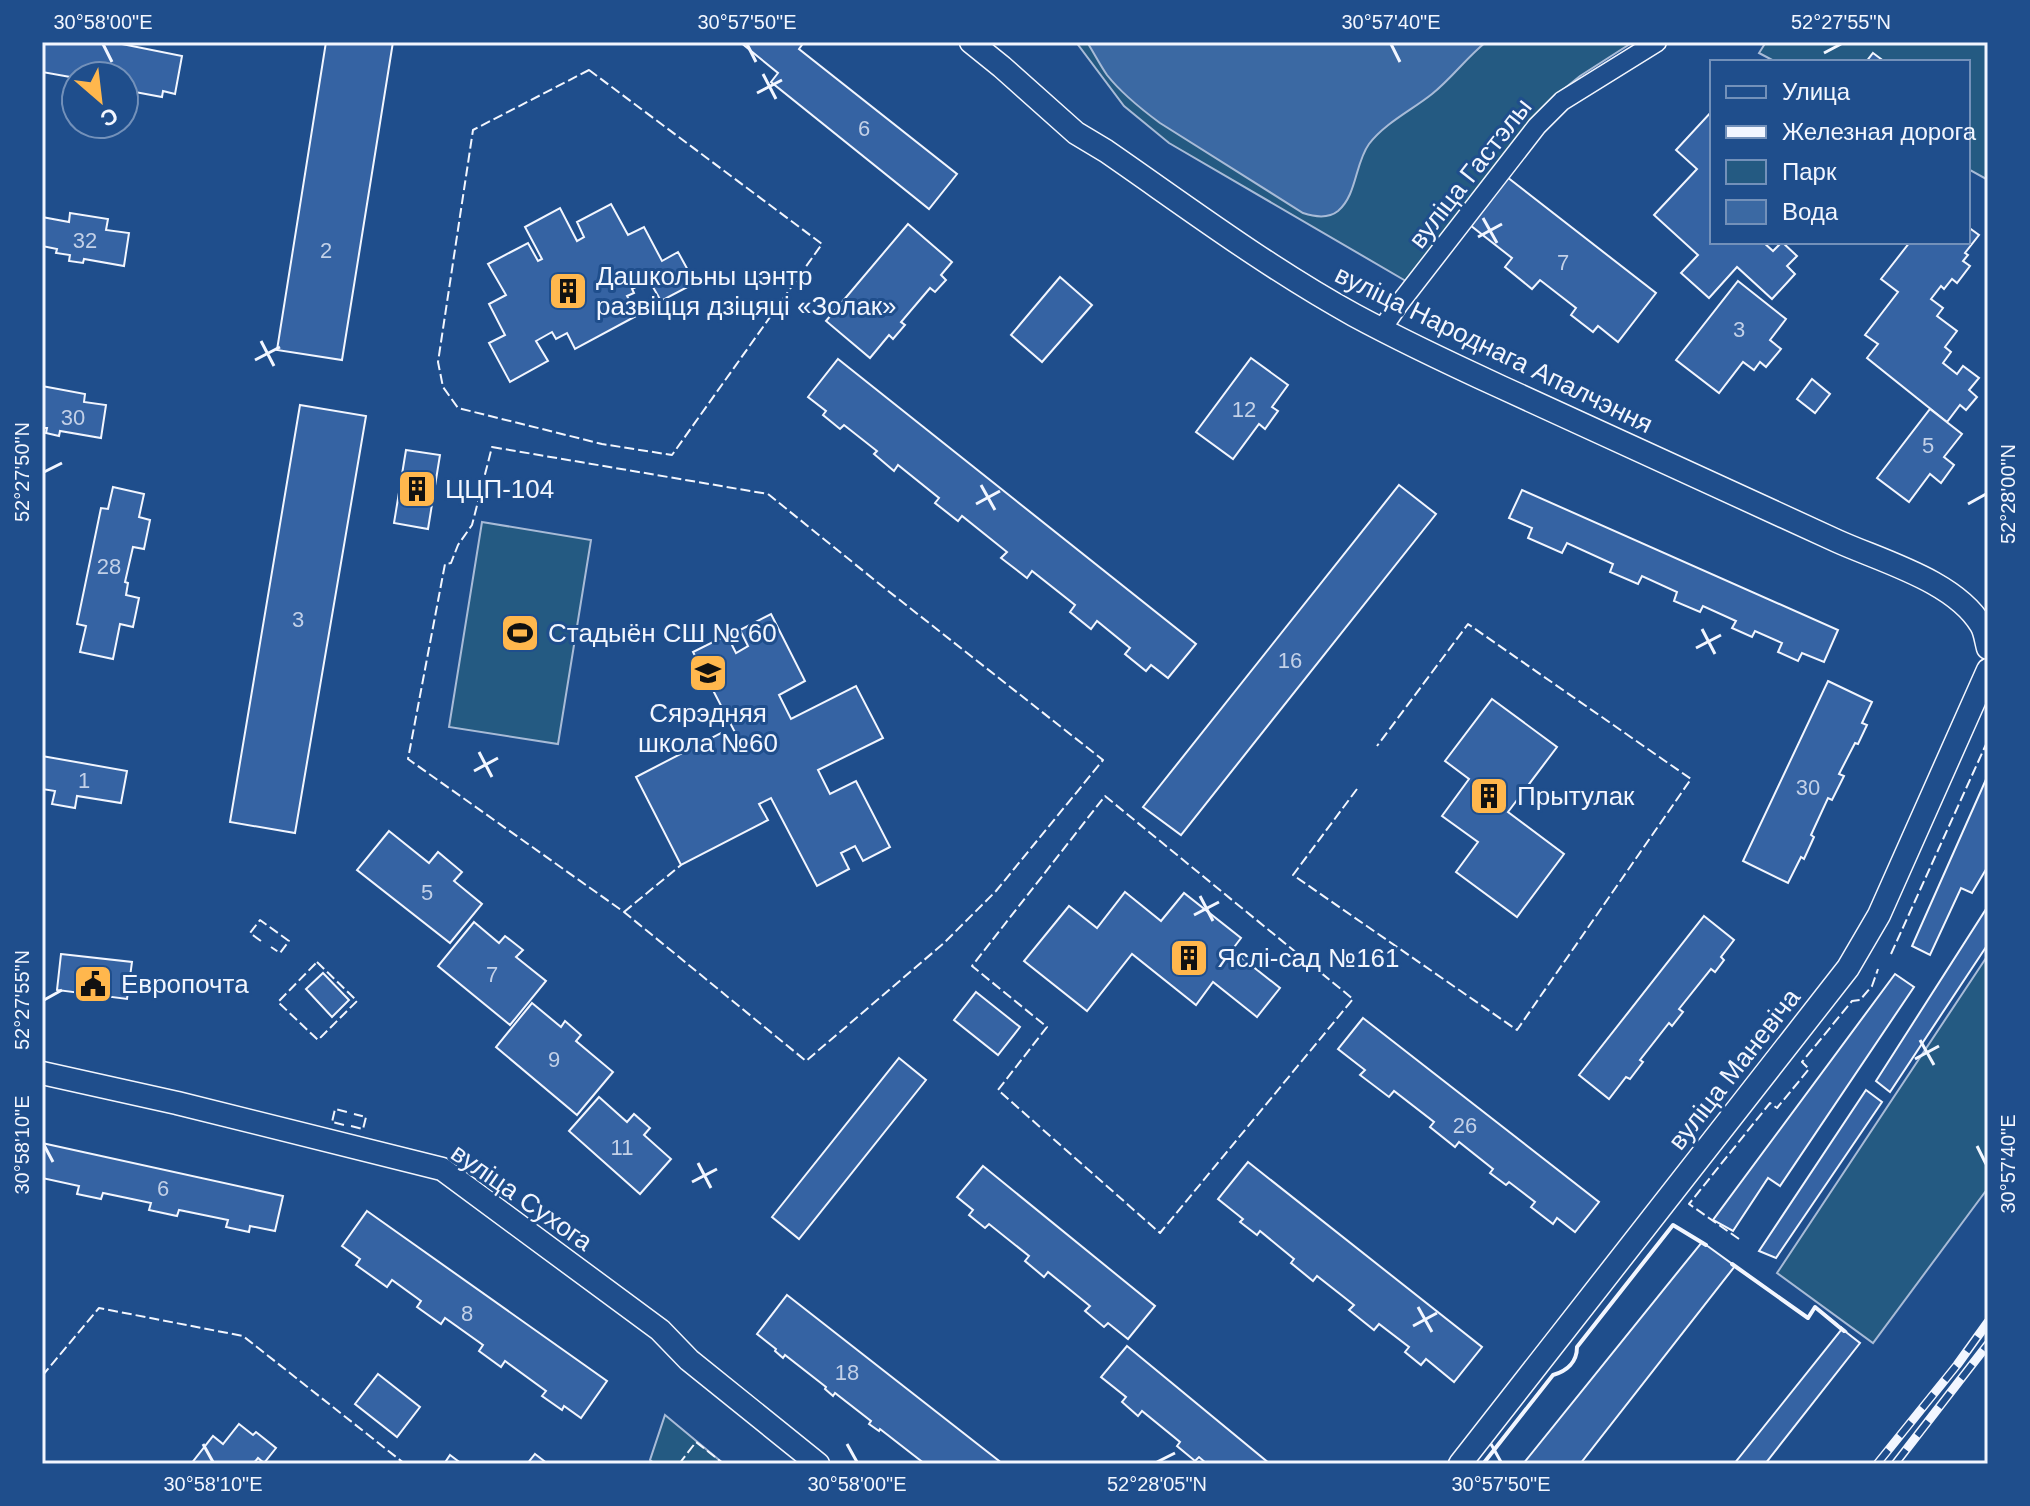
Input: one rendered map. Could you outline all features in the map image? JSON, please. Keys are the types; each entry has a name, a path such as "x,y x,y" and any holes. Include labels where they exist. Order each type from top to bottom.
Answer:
{"street":[{"name":"вуліца Народнага Апалчэння","path":"971,42 1076,133 1306,287 1445,362 1924,578 1957,599 1985,637"},
{"name":"вуліца Гастэлы","path":"1382,329 1537,126 1562,101 1657,42"},
{"name":"вуліца Маневіча","path":"1460,1464 1861,949 1886,901 1988,670"},
{"name":"вуліца Сухога","path":"42,1073 442,1169 660,1330 689,1360 818,1464"}],"green space":[{"path":"1076,42 1633,42 1554,97 1411,284 1169,143 1124,106"},
{"path":"1766,42 1988,42 1988,180 1970,170 1970,60 1772,60 1759,53"},
{"name":"Стадыён СШ № 60","path":"482,522 591,540 558,744 449,727"},
{"path":"1988,955 1988,1188 1873,1343 1777,1273"},
{"path":"665,1415 724,1464 655,1464 650,1460"}],"water":[{"path":"1087,42 1486,42 1439,88 1375,136 1364,152 1349,196 1338,211 1330,215 1312,216 1160,123 1113,82"}],"building":[{"path":"42,42 112,42 182,56 175,94 163,91 162,97 140,93 140,60 60,60 60,75 42,72"},
{"path":"326,42 393,42 342,360 277,350"},
{"path":"740,42 804,42 799,49 957,174 929,209 771,82 778,73"},
{"path":"1873,53 1882,60 1868,60"},
{"path":"1710,113 1710,244 1765,244 1773,251 1784,244 1797,256 1787,266 1795,274 1772,299 1737,267 1709,298 1681,273 1698,255 1654,215 1697,169 1676,150"},
{"path":"1507,177 1656,293 1618,342 1598,326 1593,332 1571,315 1576,308 1540,280 1532,289 1505,267 1512,258 1470,225"},
{"name":"Дашкольны цэнтр развіцця дзіцяці «Золак»","path":"611,204 628,235 644,227 662,261 678,252 695,283 661,301 649,280 632,289 634,293 627,296 638,315 575,349 567,333 556,339 552,332 536,341 548,361 510,382 489,343 505,335 489,304 506,295 488,264 528,243 538,261 542,259 525,227 560,208 577,241 584,237 577,222"},
{"path":"70,213 108,219 106,230 129,233 124,266 84,259 83,263 69,261 70,255 42,246 42,217 69,222"},
{"path":"908,224 952,262 941,275 946,280 935,292 930,288 901,322 905,325 893,339 889,335 870,358 826,321"},
{"path":"1970,228 1979,235 1965,253 1968,255 1963,261 1970,266 1957,283 1952,279 1944,289 1941,286 1931,299 1943,308 1937,316 1957,331 1945,347 1951,352 1943,363 1957,374 1963,366 1979,378 1969,390 1977,397 1966,410 1960,405 1947,422 1867,358 1878,344 1865,335 1898,292 1881,279 1908,244 1970,244"},
{"path":"1060,277 1092,305 1042,362 1011,335"},
{"path":"1738,281 1786,319 1770,340 1781,349 1766,367 1760,362 1754,370 1743,362 1719,393 1676,360"},
{"path":"1251,358 1288,385 1272,407 1278,411 1265,429 1259,424 1233,459 1196,432"},
{"path":"838,359 1196,644 1168,678 1151,665 1146,671 1125,654 1130,648 1097,621 1091,629 1070,612 1075,605 1032,571 1027,578 1001,558 1007,552 962,516 958,521 935,503 939,498 898,465 894,471 874,454 877,451 844,425 840,429 823,415 826,411 808,397"},
{"path":"1812,379 1830,394 1815,413 1797,399"},
{"path":"42,386 85,394 84,402 106,405 101,438 60,431 59,436 46,433 47,428 42,428"},
{"path":"300,405 366,416 295,833 230,822"},
{"path":"1930,409 1962,434 1944,457 1954,465 1941,483 1930,474 1909,502 1877,478"},
{"name":"ЦЦП-104","path":"406,450 440,455 428,529 394,523"},
{"path":"1399,485 1436,514 1181,835 1143,807"},
{"path":"113,487 144,494 139,517 150,520 144,549 133,547 125,582 128,583 126,595 139,598 133,627 120,624 113,659 80,652 86,626 77,624 101,508 108,509"},
{"path":"1522,490 1838,630 1824,662 1802,653 1798,661 1778,652 1782,643 1755,631 1752,637 1732,628 1736,621 1703,606 1700,612 1674,601 1677,592 1642,576 1638,584 1610,572 1613,564 1567,543 1562,553 1528,538 1532,528 1509,518"},
{"path":"771,614 805,681 779,695 791,719 856,686 883,738 818,770 830,794 856,781 890,847 863,861 855,846 841,853 849,869 817,886 771,798 759,804 768,820 681,865 636,777 721,733 728,745 739,740 693,652 727,635 736,653 748,646 740,630"},
{"path":"1828,681 1872,702 1862,723 1867,725 1839,774 1844,776 1832,800 1828,798 1804,859 1801,857 1788,883 1743,861"},
{"name":"Прытулак","path":"1492,699 1557,747 1508,812 1564,854 1517,917 1456,872 1478,842 1442,816 1469,779 1445,761"},
{"path":"42,756 127,771 121,803 77,796 75,808 52,804 55,791 42,789"},
{"path":"1988,775 1988,866 1972,893 1961,888 1930,955 1912,946"},
{"path":"389,831 429,863 438,852 462,872 454,881 482,904 450,943 357,870"},
{"name":"Яслі-сад №161","path":"1125,892 1161,921 1184,893 1241,938 1232,950 1280,988 1257,1017 1213,982 1196,1005 1132,954 1087,1011 1024,961 1069,906 1097,928"},
{"path":"1988,906 1988,944 1890,1092 1876,1081"},
{"path":"1704,916 1734,940 1721,957 1724,960 1715,972 1711,969 1679,1009 1683,1012 1672,1026 1669,1023 1640,1060 1643,1062 1630,1079 1626,1077 1609,1099 1579,1075"},
{"path":"474,922 499,943 505,936 523,950 516,957 546,981 510,1025 438,966"},
{"path":"61,954 132,962 127,999 57,990"},
{"path":"323,973 349,1000 332,1017 306,989"},
{"path":"1895,974 1914,987 1780,1186 1768,1178 1733,1231 1713,1220"},
{"path":"976,992 1020,1027 998,1055 954,1020"},
{"path":"532,1003 561,1027 565,1021 581,1035 576,1041 613,1072 577,1115 496,1047"},
{"path":"1363,1018 1599,1202 1575,1232 1557,1218 1553,1224 1531,1207 1535,1202 1509,1182 1506,1185 1490,1173 1493,1169 1459,1142 1455,1147 1430,1127 1434,1122 1394,1091 1389,1097 1360,1075 1365,1070 1338,1049"},
{"path":"899,1058 926,1080 799,1239 772,1217"},
{"path":"1866,1090 1882,1102 1776,1258 1759,1251"},
{"path":"599,1097 627,1122 634,1114 650,1128 644,1135 671,1159 640,1194 569,1131"},
{"path":"42,1143 283,1196 275,1231 250,1226 249,1232 226,1227 228,1220 179,1210 177,1216 149,1210 151,1203 103,1193 101,1199 77,1194 79,1186 42,1178"},
{"path":"1248,1162 1482,1347 1454,1382 1426,1359 1421,1365 1405,1352 1409,1347 1379,1324 1374,1330 1349,1310 1354,1305 1317,1276 1313,1281 1291,1263 1294,1259 1260,1231 1257,1235 1240,1222 1243,1219 1218,1199"},
{"path":"983,1166 1155,1306 1128,1339 1108,1323 1104,1327 1085,1311 1090,1306 1048,1272 1044,1277 1025,1261 1029,1256 989,1224 985,1228 969,1215 973,1210 957,1197"},
{"path":"367,1211 607,1381 581,1418 542,1396 546,1391 505,1361 501,1367 479,1351 483,1345 445,1318 441,1324 417,1307 421,1301 392,1280 387,1287 356,1265 360,1259 342,1246"},
{"path":"1702,1242 1735,1266 1580,1464 1523,1464"},
{"path":"787,1295 1003,1464 925,1464 869,1424 871,1421 835,1393 833,1396 785,1355 783,1358 757,1334"},
{"path":"1842,1329 1860,1343 1765,1464 1734,1464"},
{"path":"1127,1346 1270,1464 1207,1464 1199,1457 1195,1461 1177,1446 1180,1442 1142,1411 1138,1416 1122,1402 1126,1397 1101,1377"},
{"path":"378,1374 420,1407 397,1437 355,1404"},
{"path":"239,1424 253,1435 256,1432 276,1448 264,1463 258,1458 253,1464 191,1464 213,1436 223,1444"},
{"path":"535,1454 548,1464 527,1464"},
{"path":"450,1455 462,1464 444,1464"}],"railway":[{"path":"1877,1464 1988,1322"},
{"path":"1895,1464 1988,1344"}],"fence":[{"path":"589,70 822,244 672,455 602,444 458,408 443,387 438,362 473,130 589,70"},
{"path":"492,447 768,494 1103,760 996,891 944,943 806,1061 624,912 408,759 445,564 451,563 458,545 472,525 492,447"},
{"path":"1357,789 1293,875 1517,1030 1691,779 1468,624 1377,746"},
{"path":"1891,954 1988,740"},
{"path":"1105,796 1353,999 1160,1233 998,1090 1047,1027 972,966 1105,796"},
{"path":"624,912 681,865"},
{"path":"261,941 250,933 260,920 289,941 280,953 271,947"},
{"path":"317,962 357,1001 318,1040 278,1002 317,962"},
{"path":"1739,1239 1689,1204 1770,1103 1777,1108 1809,1069 1802,1062 1852,1001 1860,1000 1872,986 1878,969"},
{"path":"344,1125 332,1122 335,1109 347,1112"},
{"path":"351,1126 363,1129 366,1117 354,1114"},
{"path":"1483,1464 1553,1375 1570,1365 1577,1347 1673,1225 1705,1244"},
{"path":"1731,1263 1808,1318 1815,1307 1847,1332"},
{"path":"42,1376 99,1308 243,1336 405,1464"},
{"path":"679,1464 696,1442 724,1464"}],"wall":[{"path":"1483,1464 1553,1375 1570,1365 1577,1347 1673,1225 1706,1245"},
{"path":"1732,1264 1808,1318 1815,1307 1844,1331"}],"place":[{"name":"Дашкольны цэнтр развіцця дзіцяці «Золак»","path":"568,291"},
{"name":"ЦЦП-104","path":"417,489"},
{"name":"Стадыён СШ № 60","path":"520,633"},
{"name":"Сярэдняя школа №60","path":"708,673"},
{"name":"Прытулак","path":"1489,796"},
{"name":"Яслі-сад №161","path":"1189,958"},
{"name":"Европочта","path":"93,984"}]}
